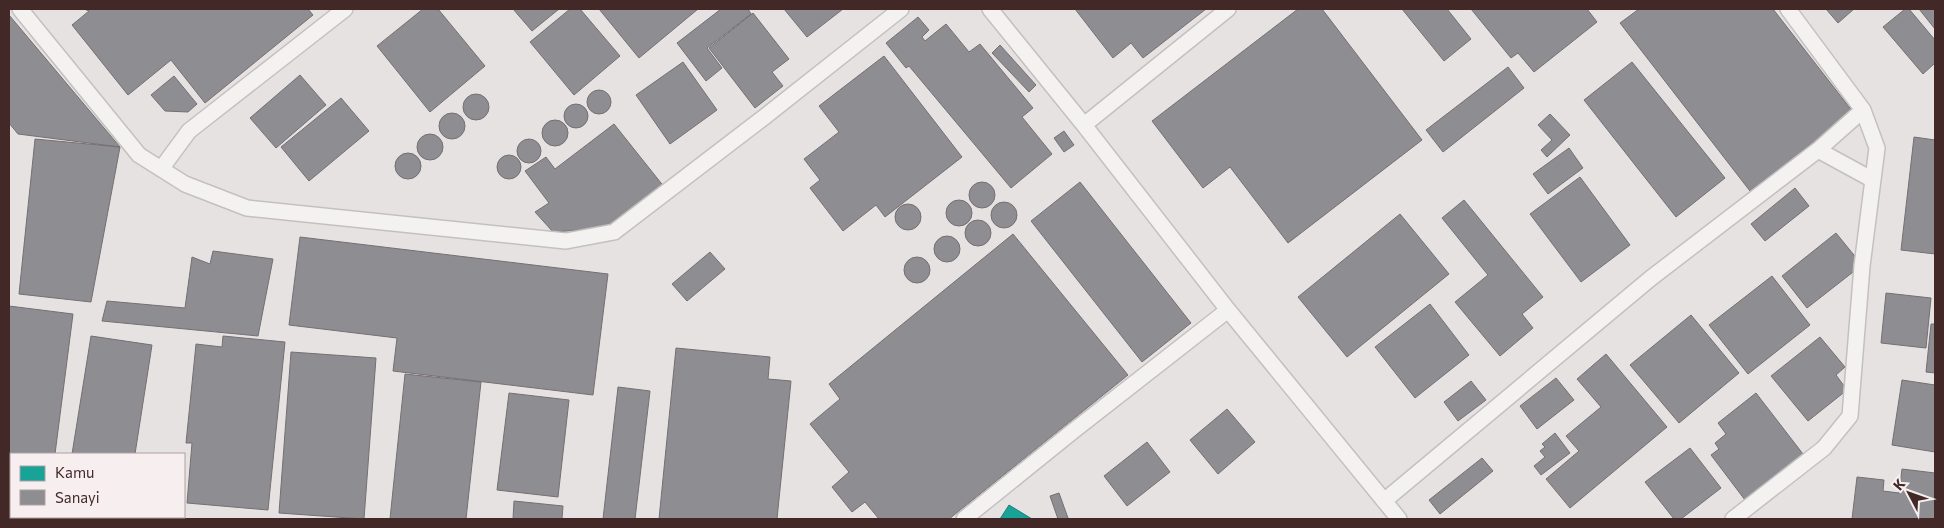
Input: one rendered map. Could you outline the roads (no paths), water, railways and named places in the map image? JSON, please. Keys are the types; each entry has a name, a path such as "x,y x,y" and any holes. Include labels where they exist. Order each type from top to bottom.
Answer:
{"street":[{"path":"20,9 139,155 185,184 247,208 566,241 614,232 901,9"},
{"path":"161,169 189,132 345,9"},
{"path":"990,9 1084,125 1228,310 1398,519"},
{"path":"1084,125 1228,9"},
{"path":"1733,519 1824,448 1850,416 1862,266 1877,148 1863,110 1788,9"},
{"path":"1384,500 1651,278 1818,150 1863,110"},
{"path":"1818,150 1873,180"},
{"path":"964,519 1228,310"}]}
